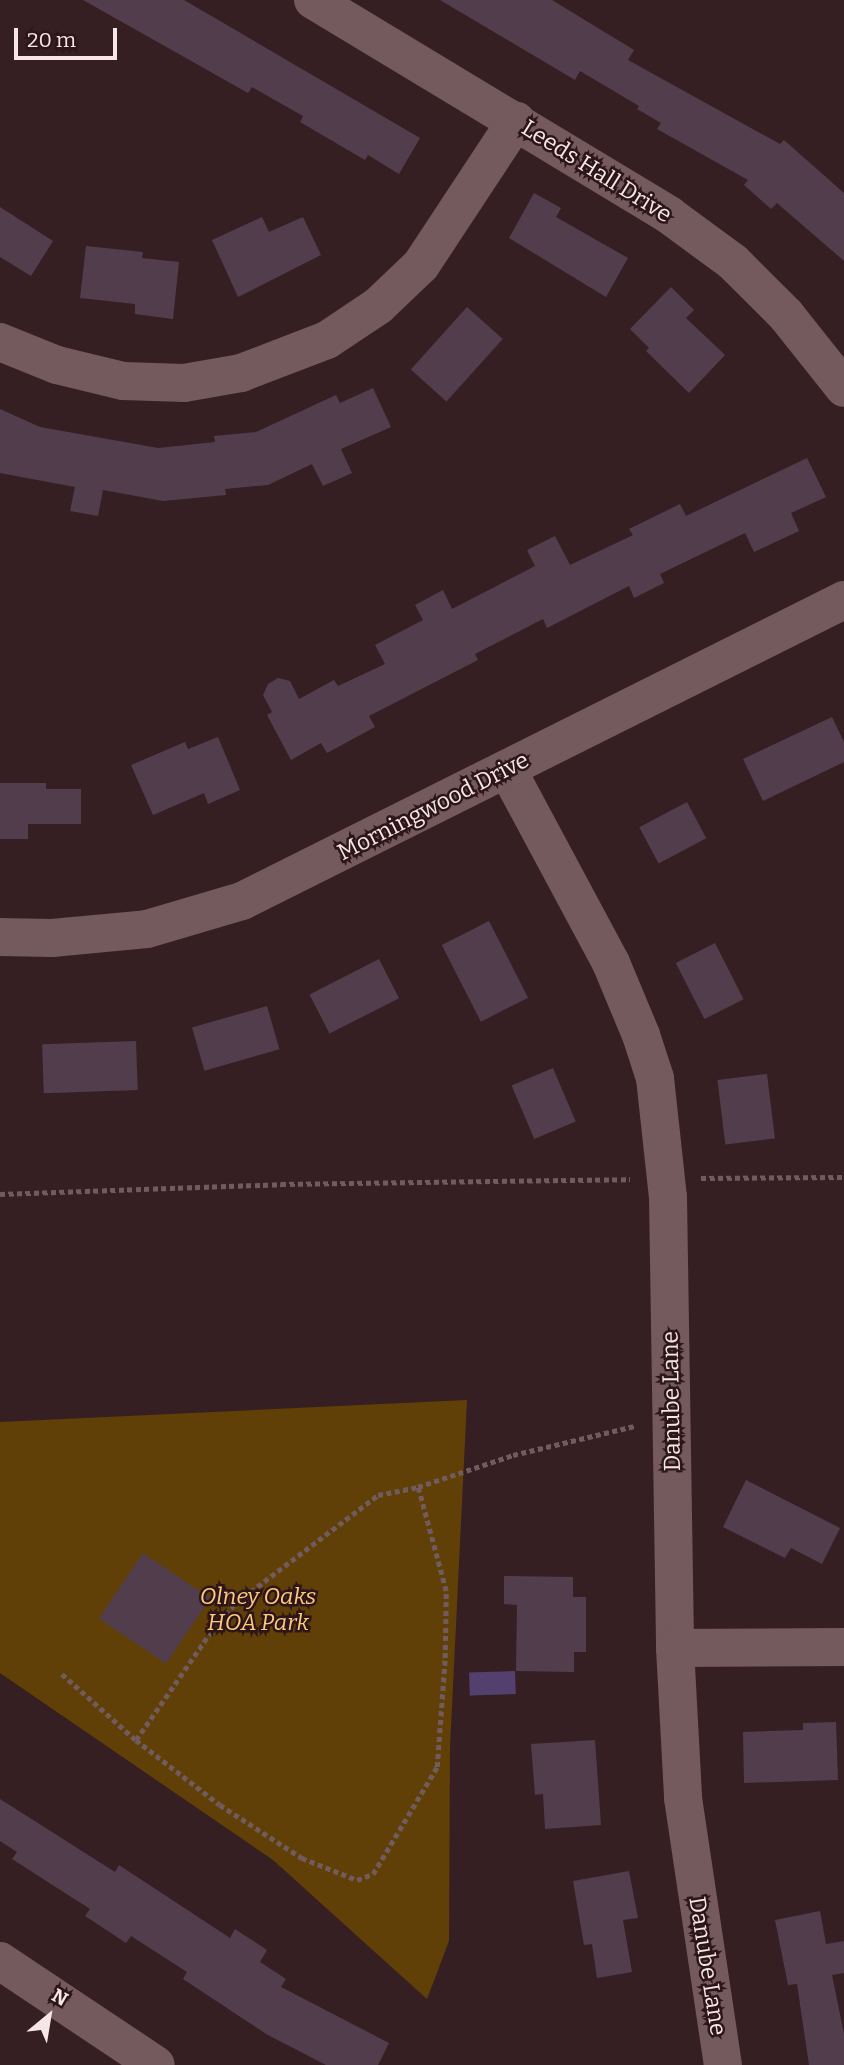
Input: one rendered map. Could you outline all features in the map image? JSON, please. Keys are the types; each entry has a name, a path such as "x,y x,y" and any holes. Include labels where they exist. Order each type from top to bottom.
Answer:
{"street":[{"name":"Leeds Hall Drive","path":"313,0 669,215 733,262 786,315 844,388"},
{"path":"0,342 57,365 122,381 184,383 241,373 327,340 378,306 421,265 516,121"},
{"name":"Morningwood Drive","path":"0,937 52,938 147,929 242,901 844,600"},
{"name":"Danube Lane","path":"507,769 611,963 641,1035 655,1078 666,1178 675,1647 682,1798 723,2065"},
{"path":"675,1647 844,1647"},
{"path":"0,1961 156,2065"}],"path":[{"path":"0,1194 295,1184 844,1177"},
{"path":"136,1740 219,1620 237,1602 378,1495 418,1487 513,1455 608,1431 671,1421"},
{"path":"62,1674 136,1740 220,1805 302,1858 357,1880 373,1874 437,1768 445,1658 446,1591 418,1487"}],"green space":[{"name":"Olney Oaks HOA Park","path":"467,1400 450,1747 449,1941 427,1999 273,1860 0,1673 0,1422"}],"shaded area":[{"path":"515,1671 516,1694 470,1696 469,1673"}],"building":[{"path":"83,0 184,0 420,138 399,174 368,155 365,160 300,122 303,116 252,87 248,93"},
{"path":"440,0 552,0 634,50 628,60 780,144 784,140 844,193 844,261 777,203 771,209 744,185 748,180 657,129 661,123 637,109 639,106 580,71 575,80"},
{"path":"534,193 561,208 556,217 628,258 606,297 509,238"},
{"path":"0,207 53,241 31,276 0,257"},
{"path":"262,217 269,232 303,217 321,255 238,297 212,240"},
{"path":"86,246 143,252 142,258 179,262 173,319 135,314 135,304 80,298"},
{"path":"671,287 694,310 686,318 725,355 689,393 646,351 649,348 630,329"},
{"path":"467,307 503,339 446,402 411,369"},
{"path":"373,388 391,427 341,449 352,473 323,486 312,464 268,485 225,489 226,495 163,501 103,490 98,516 70,511 75,487 0,473 0,409 40,427 158,448 215,442 214,436 256,432 336,395 340,403"},
{"path":"807,458 826,497 791,513 799,531 754,552 745,533 660,574 664,583 634,598 629,586 547,628 543,619 475,654 478,660 369,716 375,727 327,753 321,743 291,760 267,715 272,712 263,695 268,684 278,678 290,681 299,699 334,680 338,686 385,664 375,645 423,620 415,605 443,590 452,609 535,566 527,550 555,536 570,565 633,535 629,529 680,504 686,516"},
{"path":"832,717 844,742 844,762 763,801 743,759"},
{"path":"218,737 240,790 208,804 204,793 153,815 131,765 185,742 188,749"},
{"path":"0,783 46,783 46,789 81,789 81,824 28,824 28,839 0,839"},
{"path":"687,802 706,838 659,864 639,827"},
{"path":"489,921 528,998 481,1022 442,945"},
{"path":"715,943 744,999 704,1019 676,963"},
{"path":"379,959 399,998 329,1034 310,994"},
{"path":"267,1006 279,1049 204,1071 192,1027"},
{"path":"136,1041 138,1090 44,1093 42,1044"},
{"path":"553,1068 576,1121 534,1139 512,1086"},
{"path":"767,1074 775,1139 725,1145 717,1080"},
{"path":"746,1480 840,1528 822,1564 791,1548 785,1558 723,1527"},
{"path":"143,1553 210,1598 166,1664 99,1618"},
{"path":"504,1576 573,1577 573,1597 586,1597 586,1652 574,1652 574,1672 516,1671 517,1605 504,1604"},
{"path":"836,1722 838,1780 744,1783 743,1732 803,1730 803,1723"},
{"path":"595,1740 601,1825 545,1829 543,1794 535,1795 531,1744"},
{"path":"0,1799 115,1872 119,1865 230,1938 235,1929 267,1950 260,1962 286,1979 281,1987 389,2043 378,2065 326,2065 266,2034 183,1979 187,1972 131,1936 126,1943 85,1916 90,1909 12,1859 17,1852 0,1841"},
{"path":"629,1871 638,1918 623,1920 632,1972 597,1978 592,1944 584,1945 573,1881"},
{"path":"820,1911 826,1944 844,1941 844,1973 832,1975 844,2034 844,2065 809,2065 797,1984 788,1985 775,1920"}]}
